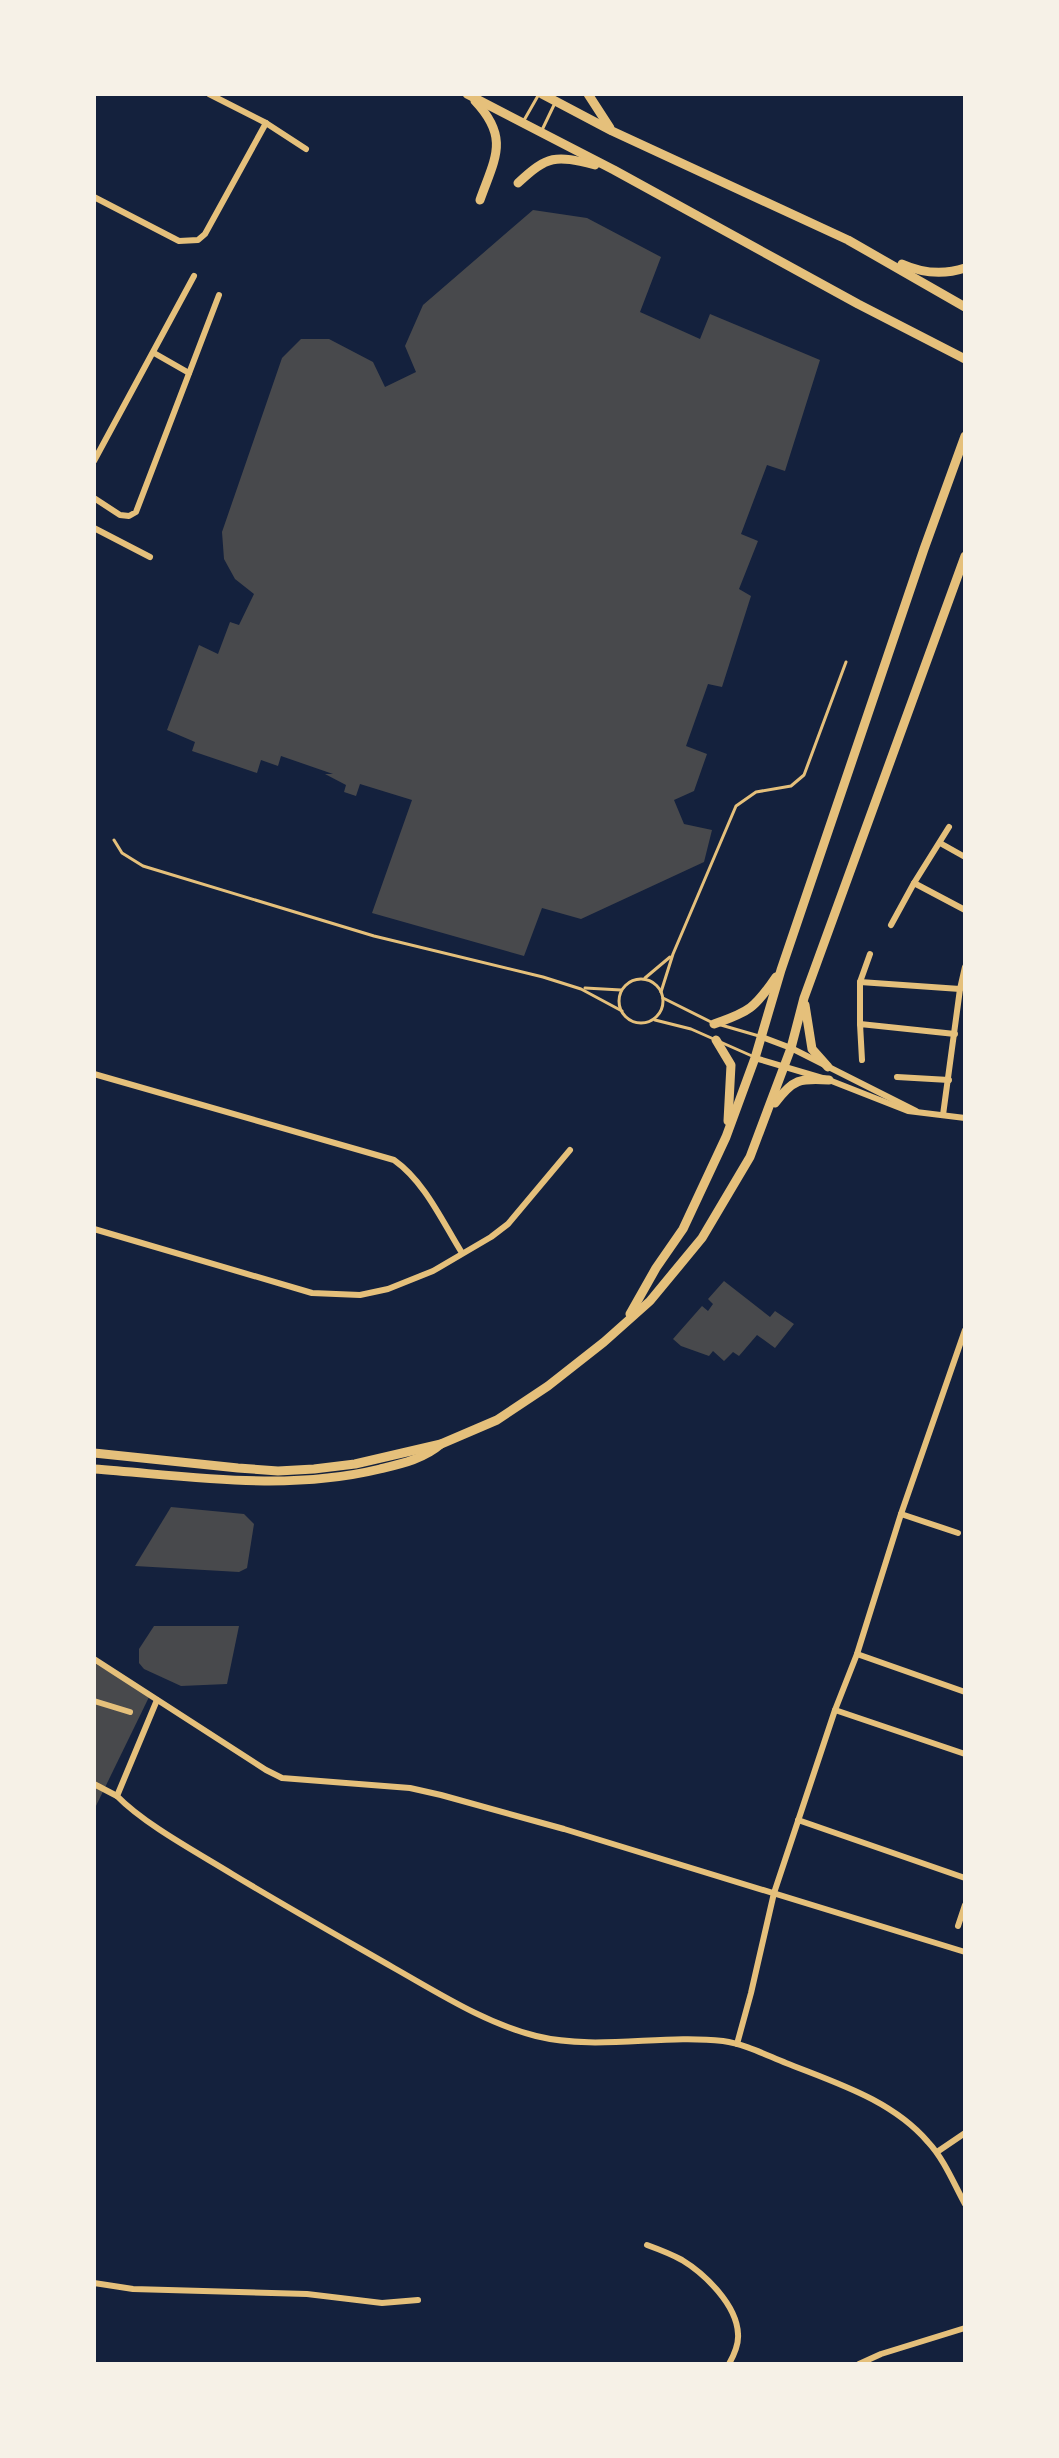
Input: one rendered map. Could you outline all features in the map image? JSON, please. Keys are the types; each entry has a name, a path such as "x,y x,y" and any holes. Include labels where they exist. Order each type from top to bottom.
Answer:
{"main road":[{"path":"541,94 558,97 612,131 910,268 944,273 965,268"},
{"path":"588,94 612,131"},
{"path":"468,95 965,359"},
{"path":"468,95 490,120 498,140 480,200"},
{"path":"518,183 537,165 558,158 614,170"},
{"path":"848,240 965,307"},
{"path":"626,1320 683,1229 726,1137 965,436"},
{"path":"94,1453 278,1471 355,1464 441,1444 497,1420 539,1392 581,1361 650,1301 702,1238 750,1157 785,1066 804,998 965,556"},
{"path":"714,1024 754,1007 781,970"},
{"path":"804,998 812,1049 828,1067"},
{"path":"716,1040 729,1059 732,1074 726,1137"},
{"path":"768,1112 792,1083 808,1079 829,1080"},
{"path":"94,1469 236,1481 329,1479 393,1466 426,1455 441,1444"}],"street":[{"path":"209,94 266,123 306,149"},
{"path":"94,197 179,241 198,240 205,234 266,123"},
{"path":"94,461 194,276"},
{"path":"94,498 120,515 129,516 136,512 219,295"},
{"path":"154,353 189,373"},
{"path":"94,528 150,557"},
{"path":"891,925 949,827"},
{"path":"940,843 965,857"},
{"path":"914,883 965,910"},
{"path":"862,1060 860,982 870,954"},
{"path":"943,1115 965,967"},
{"path":"860,982 960,989"},
{"path":"860,1024 955,1034"},
{"path":"762,1037 791,1048 916,1111"},
{"path":"755,1058 829,1080 893,1106 965,1118"},
{"path":"94,1074 394,1160 422,1188 462,1253"},
{"path":"897,1077 949,1080"},
{"path":"94,1229 312,1293 360,1295 388,1289 433,1271 491,1237 508,1224 570,1150"},
{"path":"737,2044 774,1893 965,1330"},
{"path":"901,1514 958,1533"},
{"path":"857,1654 965,1692"},
{"path":"94,1659 282,1778 410,1788 441,1795 564,1829 965,1952"},
{"path":"117,1796 157,1700"},
{"path":"94,1701 130,1712"},
{"path":"835,1710 965,1754"},
{"path":"94,1784 252,1886 475,2014 555,2040 725,2041 869,2098 902,2118 927,2140 937,2152 965,2204"},
{"path":"798,1820 965,1878"},
{"path":"958,1926 965,1905"},
{"path":"937,2152 965,2133"},
{"path":"647,2245 693,2268 716,2290 731,2311 739,2337 729,2364"},
{"path":"94,2283 161,2291 307,2294 382,2303 418,2300"},
{"path":"859,2364 965,2328"}],"lane":[{"path":"523,122 541,94"},
{"path":"541,132 558,97"},
{"path":"661,992 673,954 736,806 756,792 791,786 804,775 846,662"},
{"path":"114,840 122,853 143,866 374,936 543,977 581,989 622,1011"},
{"path":"644,980 673,954"},
{"path":"653,1019 661,1010 661,992 654,983 632,981 622,990 619,1004 626,1017 639,1023 653,1019 676,1024 755,1058"},
{"path":"581,989 622,990"},
{"path":"663,998 714,1024 762,1037"}],"building":[{"path":"533,210 587,218 661,257 640,312 700,339 710,314 820,360 785,471 767,465 741,534 758,541 739,589 751,596 722,687 708,684 686,746 707,754 694,791 674,800 684,824 712,830 704,862 581,919 542,908 524,956 372,913 412,800 360,784 356,796 344,792 346,785 325,774 333,774 281,756 278,766 261,760 257,773 192,751 195,742 167,730 199,645 218,654 230,622 239,625 254,594 235,579 224,559 222,532 282,358 301,339 329,339 373,362 385,387 416,372 405,346 423,305"},
{"path":"724,1281 770,1317 775,1311 794,1324 775,1348 757,1335 739,1356 733,1352 724,1361 713,1351 709,1356 681,1346 673,1339 702,1306 708,1311 713,1304 708,1299"},
{"path":"171,1507 244,1514 254,1524 247,1568 239,1572 135,1566"},
{"path":"154,1626 239,1626 227,1684 181,1686 144,1669 139,1663 139,1649"},
{"path":"94,1663 150,1695 94,1810"}]}
